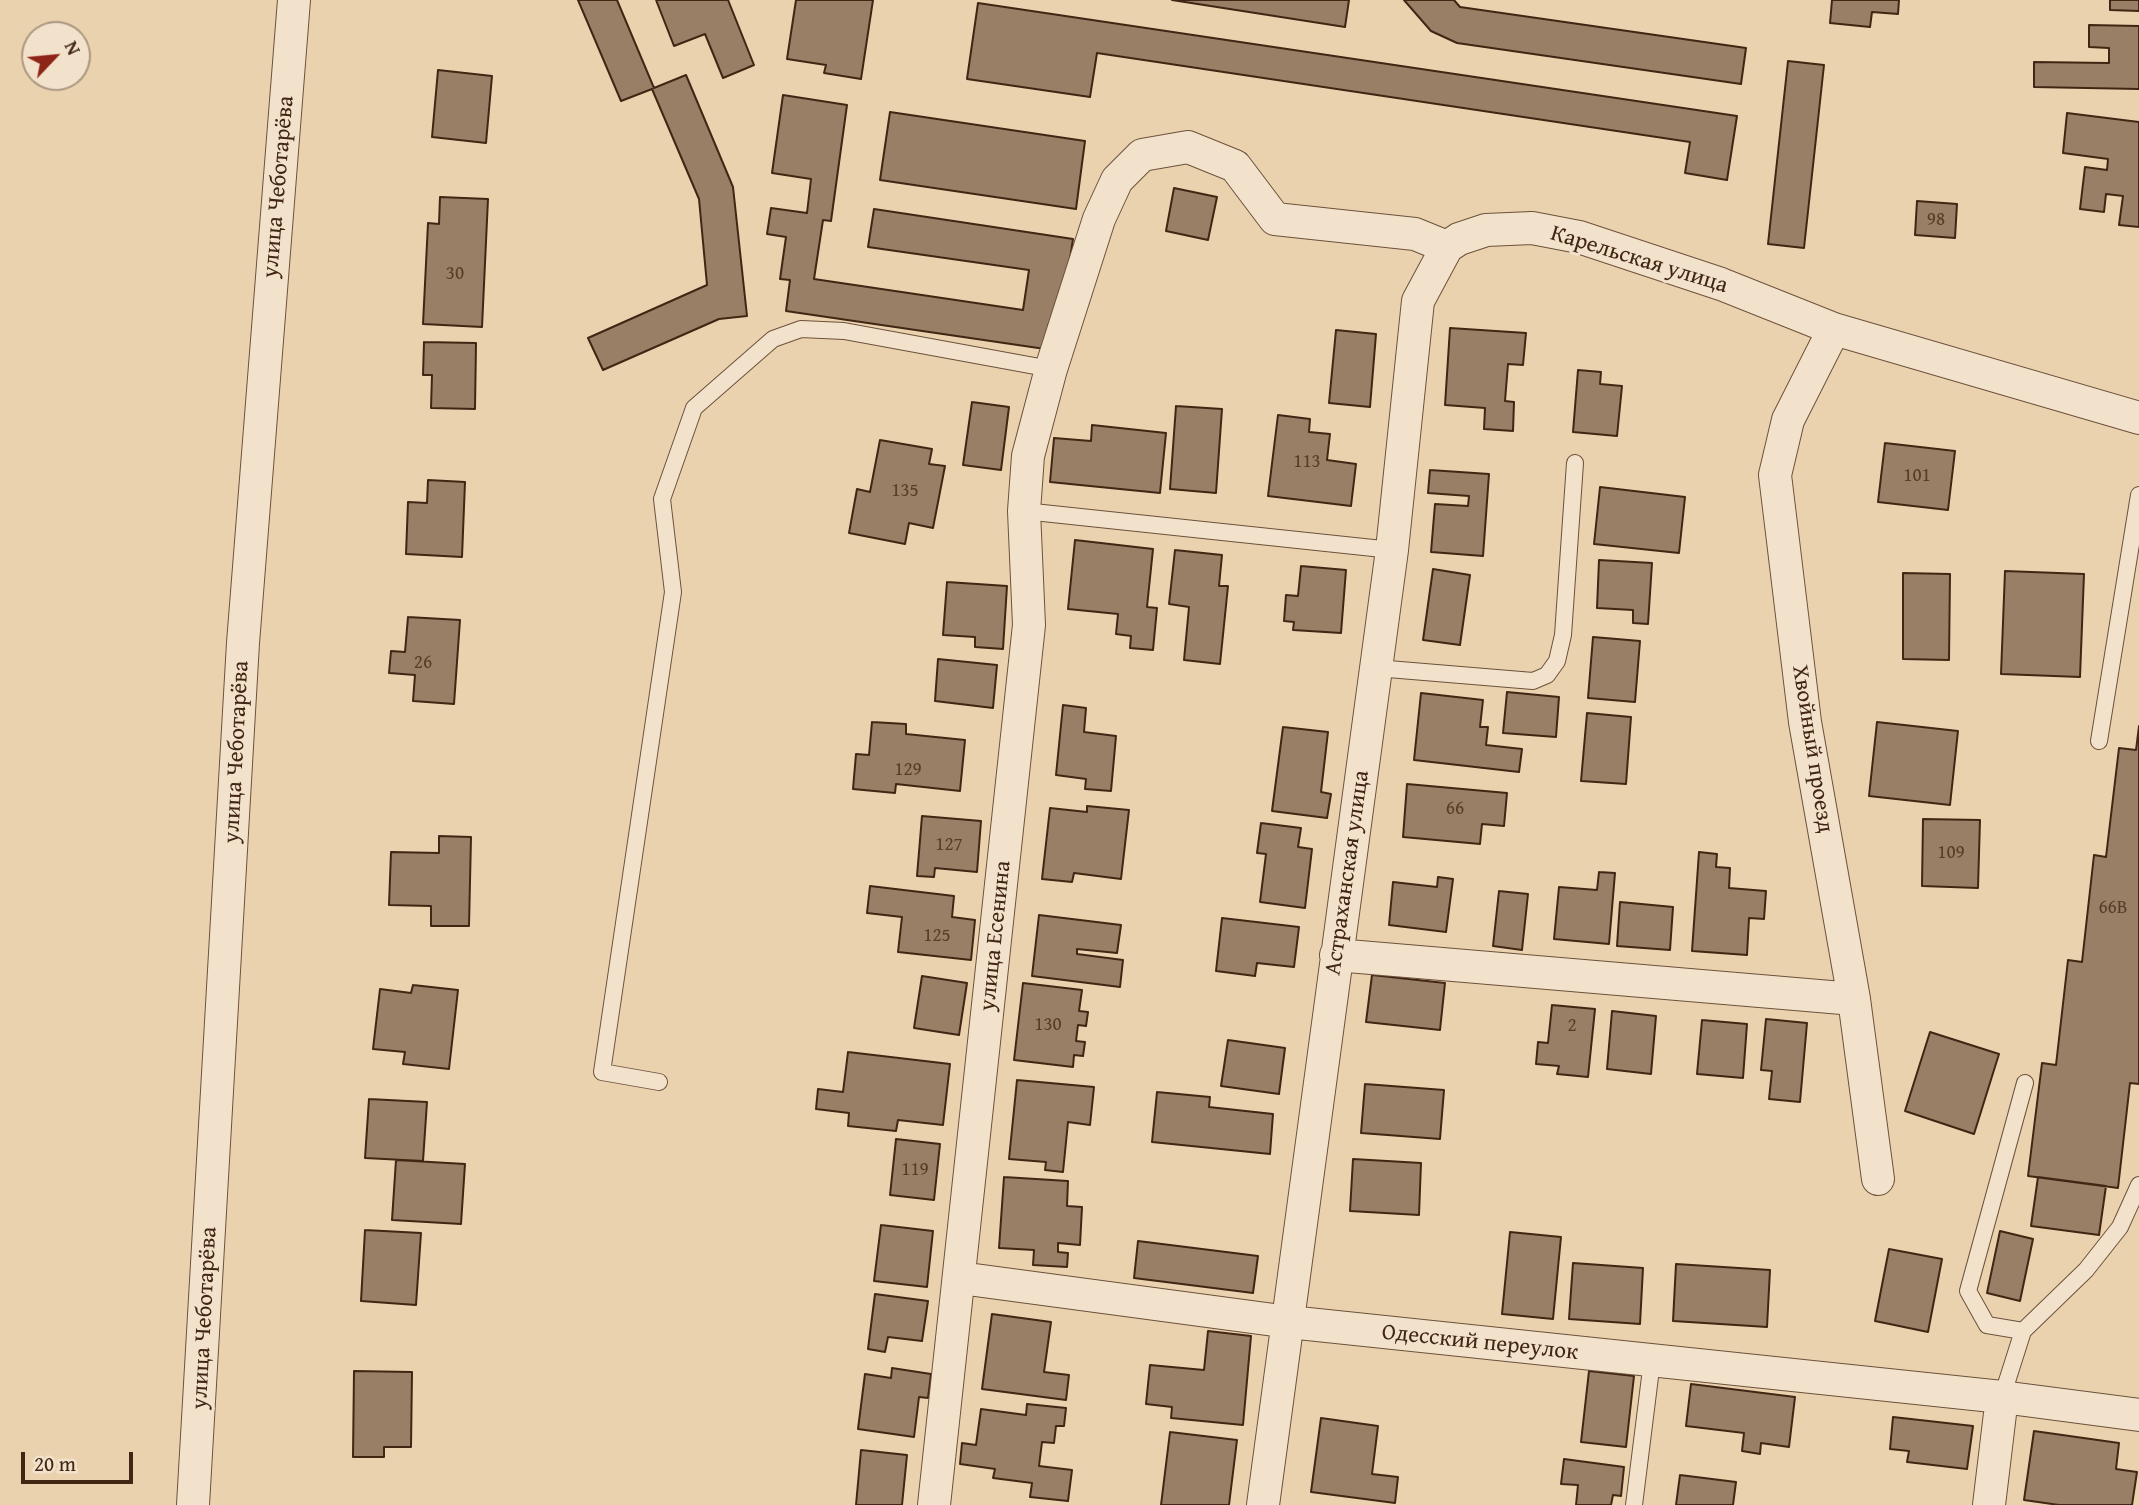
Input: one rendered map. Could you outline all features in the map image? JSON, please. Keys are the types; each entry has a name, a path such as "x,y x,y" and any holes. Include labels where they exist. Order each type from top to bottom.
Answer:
{"street":[{"name":"улица Чеботарёва","path":"193,1505 243,643 294,0"},
{"path":"1051,369 1099,219 1117,180 1142,155 1188,147 1235,166 1275,219 1415,234 1447,247"},
{"name":"Карельская улица","path":"1447,247 1459,239 1486,230 1532,228 1579,237 1721,284 1834,329 2139,418"},
{"name":"Астраханская улица","path":"1263,1505 1377,668 1418,301 1447,247"},
{"name":"Хвойный проезд","path":"1834,329 1788,421 1775,475 1805,722 1854,999 1878,1180"},
{"name":"улица Есенина","path":"934,1505 1030,625 1024,512 1028,456 1051,369"},
{"path":"1336,955 1854,999"},
{"name":"Одесский переулок","path":"960,1278 1289,1322 2002,1397 2139,1415"},
{"path":"1989,1505 2002,1397"}],"lane":[{"path":"659,1082 602,1072 673,592 662,499 694,408 773,339 801,329 844,331 1051,369"},
{"path":"1377,668 1533,681 1547,675 1557,661 1563,635 1575,463"},
{"path":"2099,740 2139,495"},
{"path":"1024,512 1392,550"},
{"path":"2023,1331 1986,1325 1968,1291 2025,1083"},
{"path":"2002,1397 2023,1331 2086,1270 2120,1227 2139,1185"},
{"path":"1634,1505 1652,1361"}],"building":[{"path":"578,0 617,0 654,88 686,75 733,187 747,316 719,319 603,370 588,338 707,285 699,199 652,89 621,101"},
{"path":"656,0 728,0 754,65 723,78 705,34 674,46"},
{"path":"796,0 873,0 861,79 824,73 826,65 787,59"},
{"path":"1172,0 1349,0 1345,27"},
{"path":"1404,0 1454,0 1460,7 1746,48 1741,84 1457,43 1431,31"},
{"path":"1832,0 1899,0 1898,14 1872,12 1870,27 1830,23"},
{"path":"2110,0 2139,0 2139,11 2110,10"},
{"path":"978,3 1737,116 1727,180 1685,173 1690,142 1097,53 1090,97 967,79"},
{"path":"2089,25 2139,26 2139,89 2034,87 2034,62 2109,63 2109,48 2089,47"},
{"path":"1788,61 1824,65 1804,248 1768,244"},
{"path":"438,70 492,76 486,143 432,137"},
{"path":"783,95 847,105 831,221 823,220 814,279 1023,310 1029,270 868,247 874,209 1073,239 1060,325 1049,323 1045,349 786,311 790,280 780,279 786,237 767,234 771,208 807,213 811,179 772,173"},
{"path":"890,112 1085,141 1076,209 880,180"},
{"path":"2067,113 2139,122 2139,227 2119,225 2123,196 2106,194 2104,212 2080,209 2085,167 2107,170 2108,159 2063,153"},
{"path":"1174,188 1217,197 1208,240 1166,231"},
{"path":"440,197 488,199 482,327 423,324 428,223 439,224"},
{"path":"1917,201 1957,204 1955,238 1915,235"},
{"path":"1450,328 1526,333 1523,365 1508,364 1505,401 1514,402 1513,431 1484,429 1485,408 1445,405"},
{"path":"1336,330 1376,334 1370,407 1329,403"},
{"path":"424,342 476,343 475,409 431,408 432,375 423,375"},
{"path":"1578,370 1601,372 1600,384 1622,386 1617,436 1573,432"},
{"path":"972,402 1009,407 1001,470 963,465"},
{"path":"1176,406 1222,409 1216,493 1170,489"},
{"path":"1278,415 1310,419 1309,432 1330,434 1327,460 1356,464 1351,506 1268,496"},
{"path":"1092,425 1166,433 1160,493 1050,482 1054,438 1091,441"},
{"path":"880,440 932,449 929,464 945,466 933,528 909,523 905,544 849,533 857,489 870,492"},
{"path":"1885,443 1955,451 1948,510 1878,502"},
{"path":"1430,470 1489,474 1483,556 1431,552 1435,504 1468,506 1469,496 1428,493"},
{"path":"428,480 465,482 462,557 406,554 408,502 427,503"},
{"path":"1600,487 1685,497 1679,553 1594,544"},
{"path":"1075,540 1153,549 1147,607 1157,608 1153,650 1130,648 1131,636 1116,634 1118,614 1068,609"},
{"path":"1175,550 1222,555 1219,586 1228,586 1220,664 1184,660 1189,607 1169,604"},
{"path":"1599,560 1652,563 1648,624 1633,623 1633,610 1597,608"},
{"path":"1301,566 1346,570 1341,633 1293,630 1294,622 1284,621 1286,595 1298,596"},
{"path":"1433,569 1470,575 1460,645 1423,640"},
{"path":"2005,571 2084,574 2080,677 2001,674"},
{"path":"1903,573 1950,574 1949,660 1903,659"},
{"path":"947,582 1007,586 1003,649 975,647 975,637 943,635"},
{"path":"408,617 460,620 454,704 413,701 415,675 389,673 391,651 405,652"},
{"path":"1593,637 1640,641 1635,702 1588,698"},
{"path":"938,659 997,665 993,708 935,701"},
{"path":"1507,692 1559,697 1556,737 1503,733"},
{"path":"1421,693 1483,700 1480,727 1488,727 1486,745 1522,749 1519,772 1414,760"},
{"path":"1063,705 1086,708 1084,732 1116,736 1111,791 1085,789 1086,779 1056,775"},
{"path":"1587,713 1631,717 1626,784 1581,781"},
{"path":"872,722 906,724 906,734 965,740 960,791 896,784 895,793 853,789 856,754 869,755"},
{"path":"1877,722 1958,731 1950,805 1869,796"},
{"path":"2139,726 2139,1084 2130,1083 2118,1188 2028,1176 2042,1063 2056,1065 2068,960 2082,962 2094,855 2106,857 2119,748 2136,750"},
{"path":"1283,727 1328,732 1321,792 1331,794 1327,818 1272,811"},
{"path":"1407,784 1507,793 1504,826 1482,824 1480,844 1403,837"},
{"path":"1087,806 1129,810 1121,879 1074,873 1072,882 1042,879 1050,808 1087,812"},
{"path":"922,816 981,821 977,872 935,868 934,877 917,876"},
{"path":"1923,819 1980,820 1978,888 1922,886"},
{"path":"1261,823 1301,828 1298,847 1312,849 1305,908 1260,902 1266,854 1257,853"},
{"path":"439,836 471,837 469,926 431,926 431,906 389,905 391,852 439,853"},
{"path":"1699,852 1717,854 1716,867 1730,868 1729,888 1766,891 1764,919 1749,918 1747,955 1692,951"},
{"path":"1599,872 1615,873 1609,944 1554,939 1559,887 1597,890"},
{"path":"1438,877 1453,879 1446,932 1389,925 1393,882 1437,887"},
{"path":"870,886 954,896 952,917 975,920 971,960 898,952 902,917 867,913"},
{"path":"1499,891 1528,894 1522,950 1493,946"},
{"path":"1620,902 1673,907 1670,950 1617,946"},
{"path":"1039,915 1121,925 1117,953 1077,949 1077,954 1123,960 1120,987 1032,976"},
{"path":"1222,918 1299,927 1294,967 1257,963 1255,976 1216,971"},
{"path":"1372,975 1445,983 1440,1030 1366,1022"},
{"path":"922,976 967,983 959,1035 914,1028"},
{"path":"1023,983 1082,990 1079,1011 1088,1012 1086,1026 1078,1025 1076,1041 1085,1042 1083,1056 1074,1055 1073,1067 1014,1060"},
{"path":"413,985 458,990 449,1069 403,1064 405,1052 373,1049 380,989 411,993"},
{"path":"1552,1005 1595,1009 1588,1077 1557,1074 1559,1066 1536,1064 1538,1042 1548,1043"},
{"path":"1612,1011 1656,1016 1651,1074 1607,1069"},
{"path":"1766,1019 1807,1023 1800,1102 1769,1099 1772,1071 1761,1070"},
{"path":"1702,1020 1747,1024 1743,1078 1697,1074"},
{"path":"1930,1032 1999,1054 1974,1134 1905,1111"},
{"path":"1228,1040 1285,1048 1279,1094 1221,1086"},
{"path":"848,1052 950,1064 943,1125 898,1120 896,1131 848,1126 849,1113 816,1109 818,1089 843,1092"},
{"path":"1017,1080 1094,1087 1090,1125 1068,1122 1063,1172 1045,1170 1046,1162 1009,1159"},
{"path":"1365,1084 1444,1090 1440,1139 1361,1133"},
{"path":"1157,1092 1210,1097 1209,1107 1273,1114 1270,1154 1152,1142"},
{"path":"369,1099 427,1102 423,1161 365,1158"},
{"path":"896,1139 940,1144 934,1200 890,1195"},
{"path":"1353,1159 1421,1163 1419,1215 1350,1211"},
{"path":"396,1160 465,1164 461,1224 392,1220"},
{"path":"1004,1177 1068,1181 1067,1206 1082,1207 1080,1245 1058,1243 1058,1252 1068,1253 1067,1267 1033,1265 1034,1250 999,1248"},
{"path":"2038,1177 2106,1186 2099,1235 2031,1226"},
{"path":"881,1225 933,1231 927,1287 874,1281"},
{"path":"365,1230 421,1233 416,1305 361,1301"},
{"path":"2000,1231 2033,1239 2020,1301 1987,1293"},
{"path":"1510,1232 1561,1237 1553,1319 1502,1314"},
{"path":"1138,1241 1258,1256 1253,1293 1134,1278"},
{"path":"1889,1249 1942,1259 1928,1332 1875,1321"},
{"path":"1573,1263 1643,1268 1640,1324 1569,1319"},
{"path":"1676,1264 1770,1270 1767,1327 1673,1321"},
{"path":"875,1294 928,1301 922,1341 888,1337 885,1352 868,1349"},
{"path":"992,1314 1051,1322 1044,1372 1069,1375 1066,1400 982,1389"},
{"path":"1208,1331 1251,1336 1243,1425 1171,1418 1172,1407 1146,1404 1150,1365 1204,1370"},
{"path":"892,1368 931,1374 928,1398 919,1397 914,1437 858,1429 865,1374 891,1378"},
{"path":"354,1371 412,1372 411,1447 384,1447 384,1457 353,1457"},
{"path":"1589,1371 1634,1376 1626,1447 1581,1442"},
{"path":"1691,1384 1795,1397 1789,1447 1761,1443 1760,1454 1742,1451 1744,1433 1686,1426"},
{"path":"1027,1404 1066,1408 1064,1426 1056,1426 1054,1443 1042,1442 1039,1466 1072,1470 1068,1501 1030,1497 1032,1483 993,1478 995,1469 960,1464 962,1443 976,1445 981,1409 1026,1415"},
{"path":"1893,1417 1973,1426 1967,1469 1907,1462 1909,1451 1890,1449"},
{"path":"1321,1418 1378,1426 1372,1474 1398,1477 1395,1503 1311,1492"},
{"path":"2034,1431 2119,1443 2116,1469 2137,1472 2132,1505 2059,1505 2024,1500"},
{"path":"1170,1432 1237,1440 1229,1505 1161,1505"},
{"path":"861,1450 907,1455 902,1505 856,1505"},
{"path":"1564,1459 1624,1467 1621,1496 1613,1495 1611,1505 1576,1505 1578,1485 1561,1484"},
{"path":"1680,1475 1736,1482 1733,1505 1676,1505"}]}
